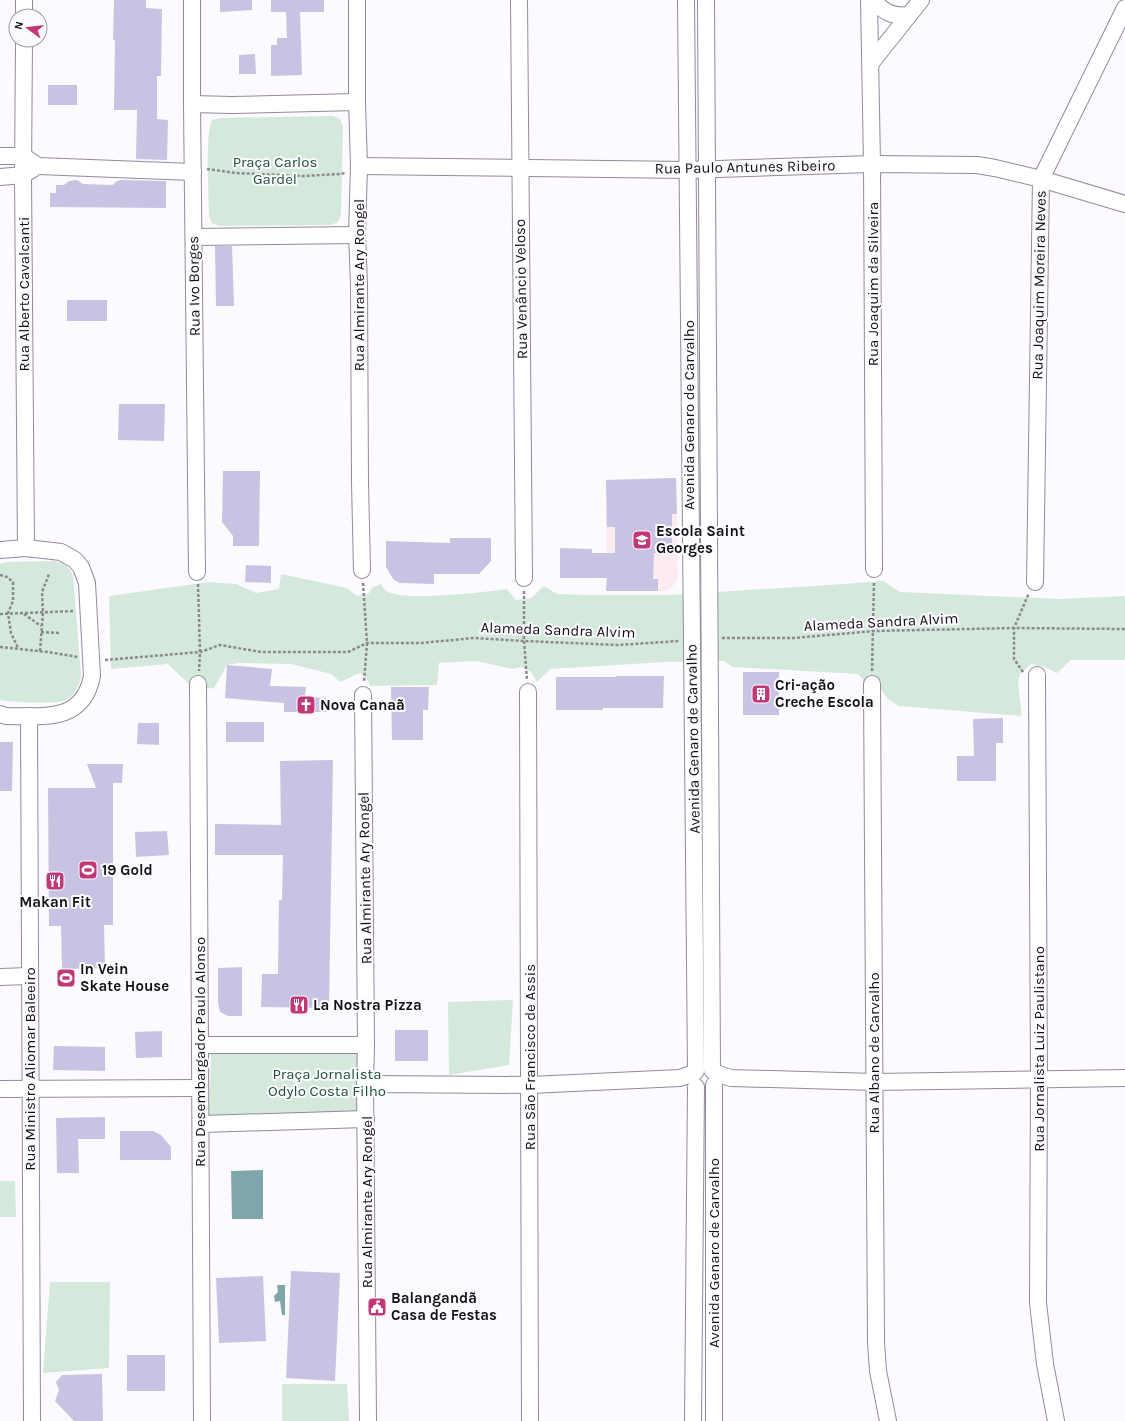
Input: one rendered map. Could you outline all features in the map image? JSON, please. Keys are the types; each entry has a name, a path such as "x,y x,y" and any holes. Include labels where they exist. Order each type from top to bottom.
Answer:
{"street":[{"name":"Rua Ivo Borges","path":"192,0 198,572"},
{"name":"Rua Almirante Ary Rongel","path":"357,0 357,102 359,166 357,235 359,284 362,570"},
{"name":"Rua Venâncio Veloso","path":"519,0 519,169 524,578"},
{"name":"Avenida Genaro de Carvalho","path":"686,0 692,667 714,1421"},
{"name":"Avenida Genaro de Carvalho","path":"693,1421 705,1078 709,666 706,0"},
{"path":"870,0 882,10 891,14 899,16 909,15"},
{"name":"Rua Joaquim da Silveira","path":"870,0 874,569"},
{"path":"871,63 921,0"},
{"name":"Rua Joaquim Moreira Neves","path":"1035,582 1040,180 1125,8"},
{"name":"Rua Alberto Cavalcanti","path":"24,48 23,175 26,548"},
{"path":"192,104 232,105 357,102"},
{"path":"0,156 23,156 38,166 193,172"},
{"name":"Rua Paulo Antunes Ribeiro","path":"359,166 687,170 872,164 977,166 995,168 1125,204"},
{"path":"0,177 23,175 38,166"},
{"path":"194,237 357,235"},
{"path":"0,550 26,548 61,552 75,560 85,575 87,583 92,676 83,699 67,712 54,716 6,716 0,714"},
{"path":"691,596 694,600 702,601 707,598 709,594"},
{"path":"692,667 695,661 701,660 708,662 709,666"},
{"name":"Rua Jornalista Luiz Paulistano","path":"1037,675 1039,1079 1038,1303 1045,1364 1056,1421"},
{"name":"Rua Desembargador Paulo Alonso","path":"198,684 202,1421"},
{"name":"Rua Albano de Carvalho","path":"872,684 876,1342 878,1371 888,1421"},
{"name":"Rua São Francisco de Assis","path":"528,692 530,1421"},
{"name":"Rua Almirante Ary Rongel","path":"363,695 368,1421"},
{"name":"Rua Ministro Aliomar Baleeiro","path":"29,716 32,1421"},
{"path":"0,977 30,976"},
{"path":"200,1045 366,1045"},
{"path":"365,1084 530,1085 705,1078 874,1082 1125,1078"},
{"path":"0,1089 200,1088"},
{"path":"201,1124 366,1119"}],"path":[{"path":"193,172 208,168 236,173 304,176 341,174 359,166"},
{"path":"872,684 874,569"},
{"path":"362,570 367,643 363,695"},
{"path":"198,572 200,652 198,684"},
{"path":"40,651 43,613 42,592 49,574"},
{"path":"0,575 7,577 13,582 12,601 8,613 11,633 19,649"},
{"path":"524,578 524,641 528,692"},
{"path":"1035,582 1023,605 1014,628 1014,659 1024,673 1037,675"},
{"path":"0,614 88,610"},
{"path":"23,614 41,626"},
{"name":"Alameda Sandra Alvim","path":"709,639 794,638 874,631 1014,628 1125,628"},
{"path":"41,632 61,633"},
{"name":"Alameda Sandra Alvim","path":"0,647 59,653 91,661 200,652 220,645 261,652 348,652 367,643 421,643 474,638 618,645 692,640"}],"shaded area":[{"name":"Escola Saint Georges","path":"676,478 678,578 673,586 666,591 606,591 606,480"}],"green space":[{"name":"Praça Carlos Gardel","path":"333,116 340,119 343,126 341,215 338,222 331,225 219,226 212,223 209,216 208,166 209,138 212,120 219,118"},
{"path":"7,562 60,562 65,565 70,569 73,575 81,675 78,686 72,695 60,702 33,703 0,700 0,564"},
{"path":"281,574 347,588 357,596 369,593 373,587 381,584 387,591 409,596 445,595 507,589 516,600 531,598 544,586 557,594 668,595 883,581 900,592 1060,599 1125,596 1125,660 1071,660 1057,673 1045,667 1031,664 1020,674 1018,684 1022,716 899,706 888,699 879,687 866,683 858,674 733,667 724,661 665,662 550,669 537,682 531,672 522,667 512,669 476,661 439,663 437,685 370,686 367,678 360,673 340,682 331,674 291,664 238,663 227,665 214,688 202,689 192,687 168,664 111,669 109,596 209,582 236,584 256,593 279,589"},
{"path":"513,1000 509,1065 449,1075 448,1002"},
{"name":"Praça Jornalista Odylo Costa Filho","path":"358,1051 359,1112 209,1115 211,1054"},
{"path":"0,1181 15,1181 16,1217 0,1217"},
{"path":"50,1282 110,1282 109,1368 43,1373"},
{"path":"282,1384 347,1384 349,1421 282,1421"}],"water":[{"path":"263,1170 263,1219 232,1219 231,1171"},
{"path":"277,1285 285,1285 285,1315 282,1315 280,1301 275,1302 274,1296 278,1292"}],"building":[{"path":"114,0 146,0 146,8 162,9 161,76 157,76 157,119 168,120 167,160 136,159 137,110 114,110"},
{"path":"220,0 252,0 252,10 220,12"},
{"path":"271,0 324,0 324,12 300,12 302,75 271,76 271,45 277,45 277,38 287,38 286,12 271,12"},
{"path":"255,54 256,74 239,74 239,55"},
{"path":"48,85 77,85 77,105 48,105"},
{"path":"77,180 83,184 113,185 115,182 120,180 166,181 166,208 50,207 50,193 56,193 56,185 64,185 69,181"},
{"path":"215,246 232,246 234,306 216,306"},
{"path":"67,300 107,300 107,321 67,321"},
{"path":"119,404 165,404 164,441 118,440"},
{"path":"223,471 260,471 259,546 233,546 233,536 222,522"},
{"name":"Escola Saint Georges","path":"676,478 677,514 672,514 672,553 654,553 653,579 658,579 658,591 606,591 607,578 560,578 560,548 592,549 592,553 615,553 615,527 607,527 606,480"},
{"path":"450,538 491,538 491,561 479,574 434,574 434,584 400,583 394,580 386,567 386,541 450,543"},
{"path":"246,565 271,566 271,583 245,582"},
{"path":"227,665 272,669 270,686 306,687 305,697 328,698 327,712 284,712 284,703 225,698"},
{"name":"Cri-ação Creche Escola","path":"743,672 779,672 779,715 743,715"},
{"path":"664,676 663,708 556,710 556,677"},
{"path":"391,687 429,687 428,710 423,710 423,740 392,740"},
{"path":"1003,718 1003,743 996,743 996,781 957,781 957,756 974,756 973,719"},
{"path":"226,722 264,722 264,742 226,742"},
{"path":"138,723 159,723 159,745 137,744"},
{"path":"0,742 13,742 12,791 0,791"},
{"path":"333,760 329,1008 261,1007 262,974 278,974 279,900 282,900 283,855 215,855 215,824 281,825 280,761"},
{"path":"87,764 123,764 122,783 113,783 113,925 104,925 105,968 62,969 61,926 49,926 48,788 96,788"},
{"path":"167,831 169,855 136,857 135,832"},
{"path":"242,967 242,1016 228,1016 220,1012 218,1003 218,968"},
{"path":"395,1030 428,1030 428,1061 395,1061"},
{"path":"162,1031 162,1057 136,1058 135,1032"},
{"path":"54,1046 105,1047 105,1071 53,1070"},
{"path":"105,1117 105,1139 78,1139 79,1173 57,1173 56,1118"},
{"path":"120,1131 153,1131 161,1135 171,1147 171,1160 120,1160"},
{"path":"291,1271 340,1273 335,1381 286,1378"},
{"path":"263,1276 266,1341 219,1343 216,1278"},
{"path":"127,1355 165,1355 165,1391 127,1391"},
{"path":"102,1374 103,1421 74,1421 55,1401 59,1390 56,1382 62,1375"}],"place":[{"name":"Escola Saint Georges","path":"642,540"},
{"name":"Cri-ação Creche Escola","path":"761,694"},
{"name":"Nova Canaã","path":"306,705"},
{"name":"19 Gold","path":"88,870"},
{"name":"Makan Fit","path":"55,881"},
{"name":"In Vein Skate House","path":"66,978"},
{"name":"La Nostra Pizza","path":"299,1005"},
{"name":"Balangandã Casa de Festas","path":"377,1307"}]}
